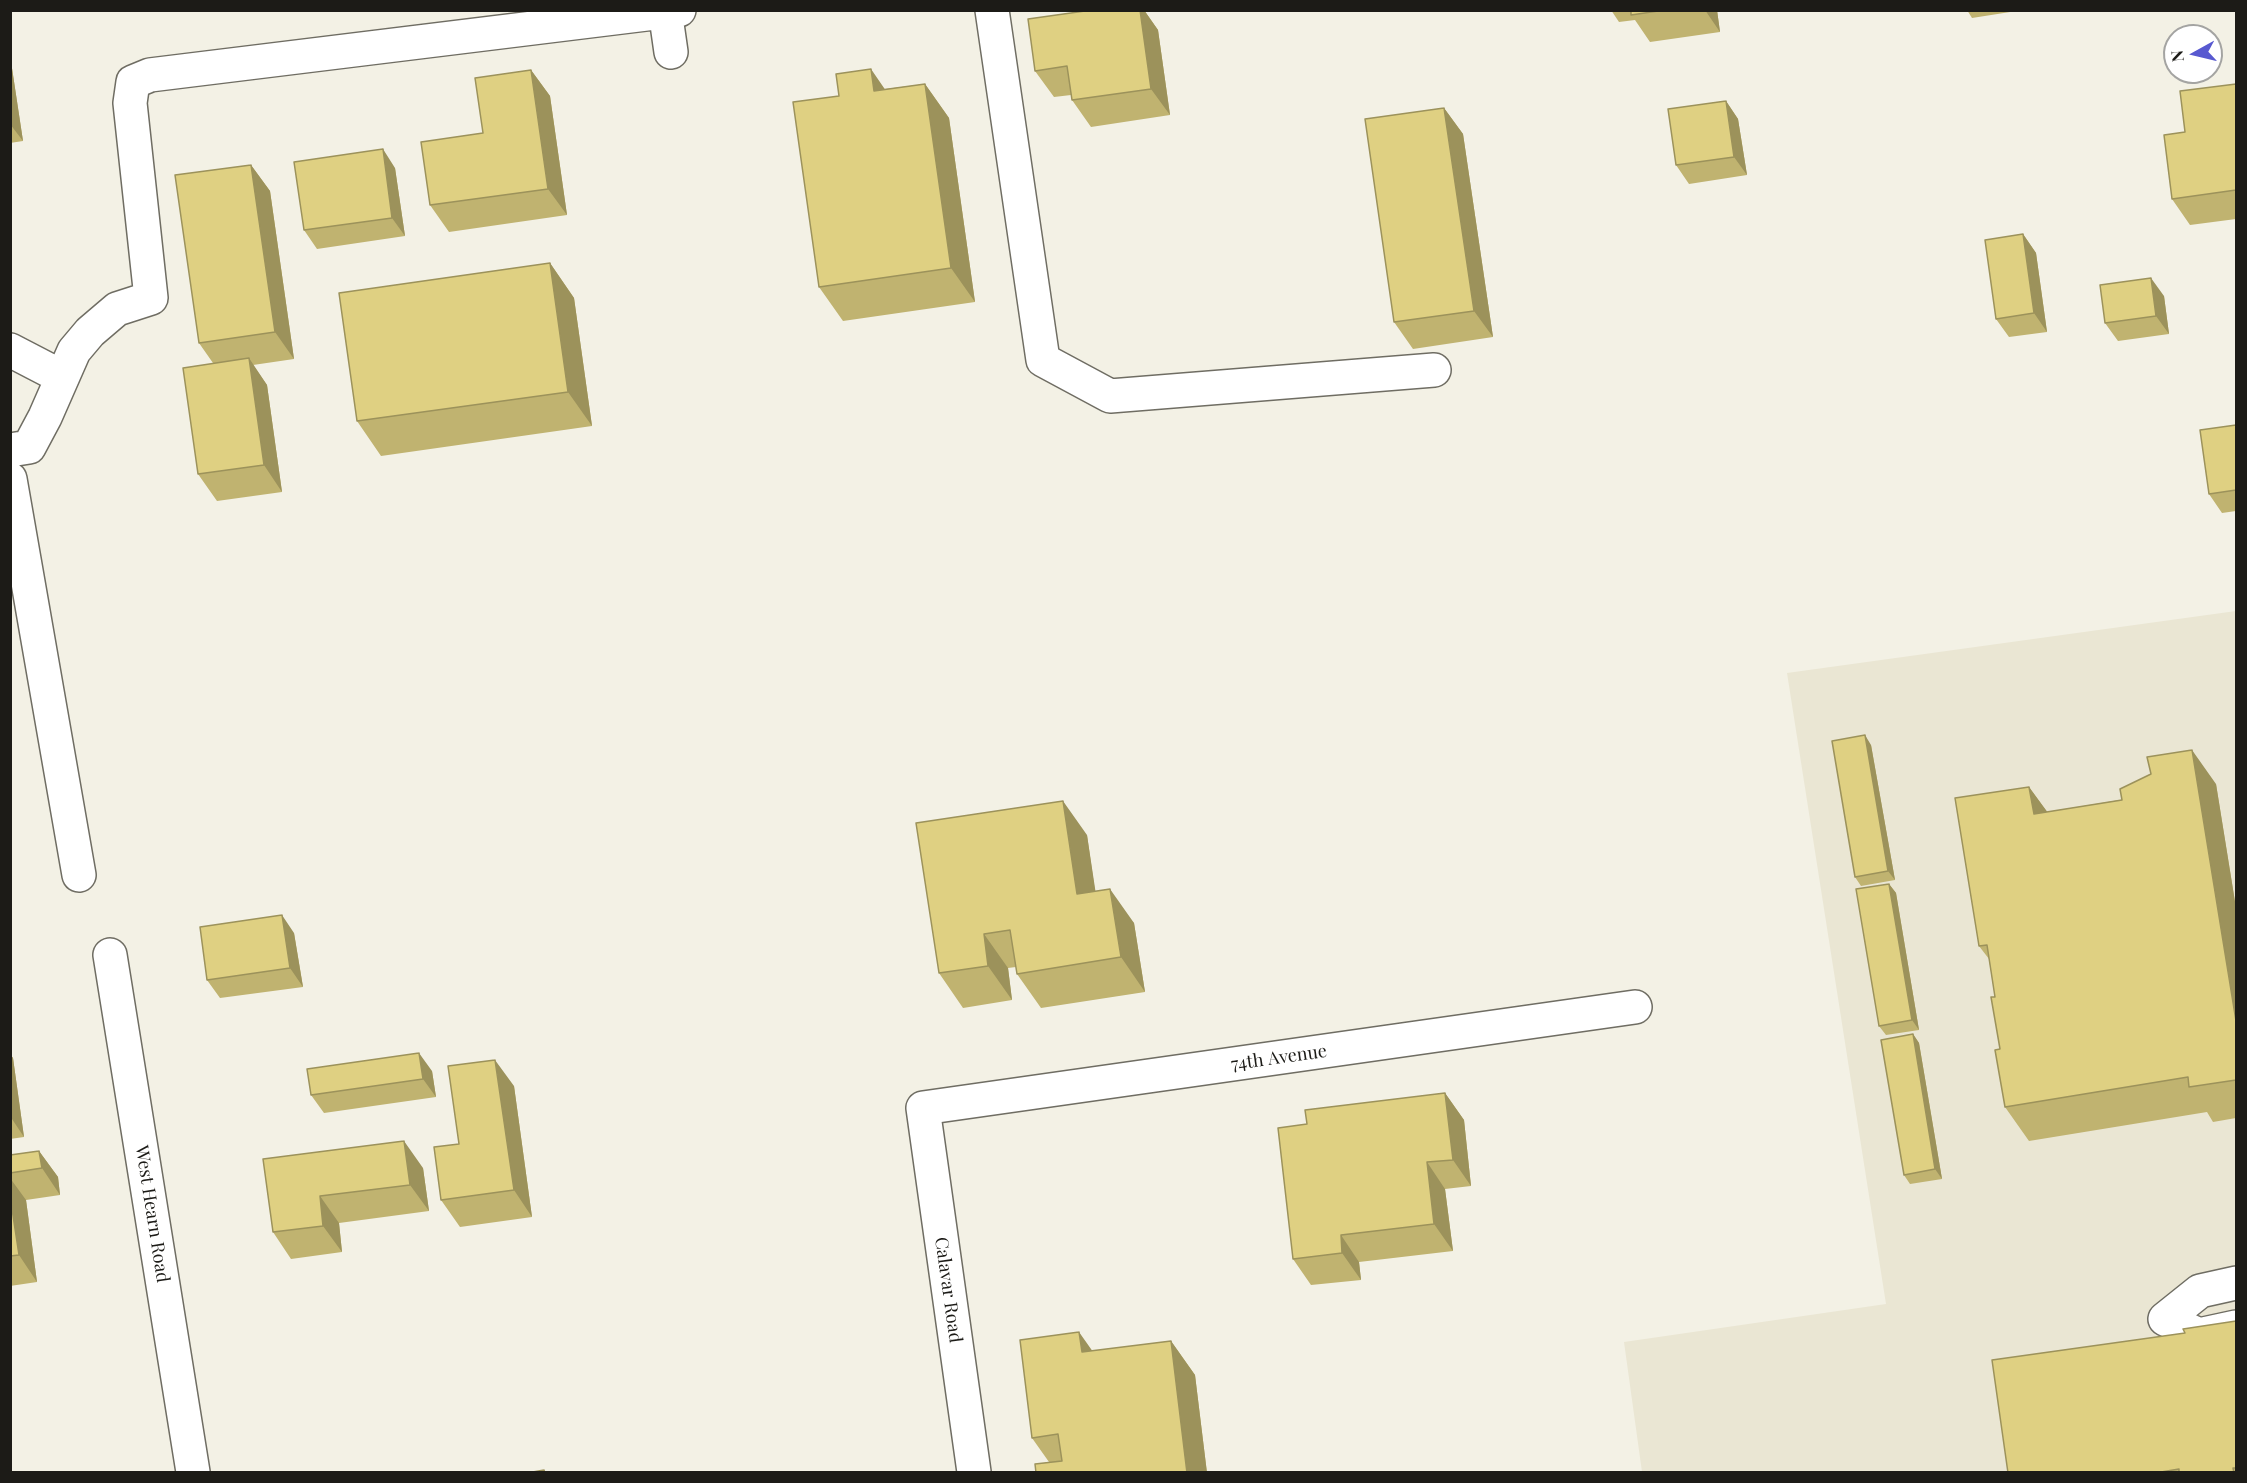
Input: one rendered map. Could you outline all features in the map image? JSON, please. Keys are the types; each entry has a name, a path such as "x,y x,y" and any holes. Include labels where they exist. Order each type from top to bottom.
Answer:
{"street":[{"path":"992,10 1043,360 1110,396 1434,370"},
{"path":"10,450 29,447 74,351 90,332 117,309 151,298 130,103 133,82 150,75 670,11 671,52"},
{"path":"10,350 62,377"},
{"path":"10,479 79,875"},
{"name":"West Hearn Road","path":"110,955 193,1473"},
{"name":"74th Avenue","path":"923,1108 1635,1007"},
{"name":"Calavar Road","path":"923,1108 974,1473"},
{"path":"2236,1283 2200,1291 2165,1319 2199,1335 2236,1327"}],"shaded area":[{"path":"2236,611 2236,1472 1642,1472 1624,1342 1886,1304 1787,673"}],"building":[{"path":"1092,10 1140,10 1151,89 1072,100 1067,66 1035,71 1028,19"},
{"path":"1631,10 1665,10 1631,15"},
{"path":"871,69 874,91 925,84 951,268 819,287 793,102 839,96 836,74"},
{"path":"531,70 548,189 430,205 421,142 483,133 475,78"},
{"path":"2236,84 2236,190 2172,199 2164,135 2185,132 2180,91"},
{"path":"1726,101 1734,157 1676,165 1668,109"},
{"path":"1444,108 1474,311 1394,322 1365,119"},
{"path":"383,149 392,218 304,230 294,162"},
{"path":"251,165 275,332 199,343 175,175"},
{"path":"2023,234 2034,313 1996,319 1985,240"},
{"path":"550,263 568,392 357,421 339,293"},
{"path":"2151,278 2156,316 2105,323 2100,285"},
{"path":"249,358 264,465 198,474 183,368"},
{"path":"2236,425 2236,490 2209,494 2200,430"},
{"path":"1865,735 1888,871 1855,877 1832,741"},
{"path":"2192,750 2236,1021 2236,1080 2189,1087 2188,1077 2005,1107 1995,1050 2000,1049 1991,997 1995,997 1987,945 1979,946 1955,798 2029,787 2034,814 2122,800 2120,789 2151,774 2147,757"},
{"path":"1063,801 1077,894 1110,889 1121,957 1017,974 1010,930 984,934 988,966 939,973 916,823"},
{"path":"1889,884 1912,1020 1879,1026 1856,889"},
{"path":"282,915 290,968 207,980 200,927"},
{"path":"1913,1034 1935,1169 1904,1175 1881,1040"},
{"path":"419,1053 423,1079 311,1095 307,1069"},
{"path":"495,1060 514,1190 441,1200 434,1147 459,1144 448,1066"},
{"path":"1445,1093 1453,1160 1427,1162 1434,1224 1341,1235 1342,1253 1293,1259 1278,1128 1307,1124 1305,1110"},
{"path":"404,1141 410,1185 320,1196 323,1226 273,1232 263,1159"},
{"path":"39,1151 42,1168 10,1173 10,1155"},
{"path":"10,1196 19,1255 10,1256"},
{"path":"2236,1321 2236,1468 2233,1468 2234,1473 2179,1473 2179,1469 2155,1473 2008,1473 1992,1360 2185,1333 2183,1329"},
{"path":"1079,1332 1082,1352 1171,1341 1187,1473 1036,1473 1035,1464 1062,1461 1058,1434 1032,1438 1020,1340"},
{"path":"544,1470 545,1473 527,1473"}]}
